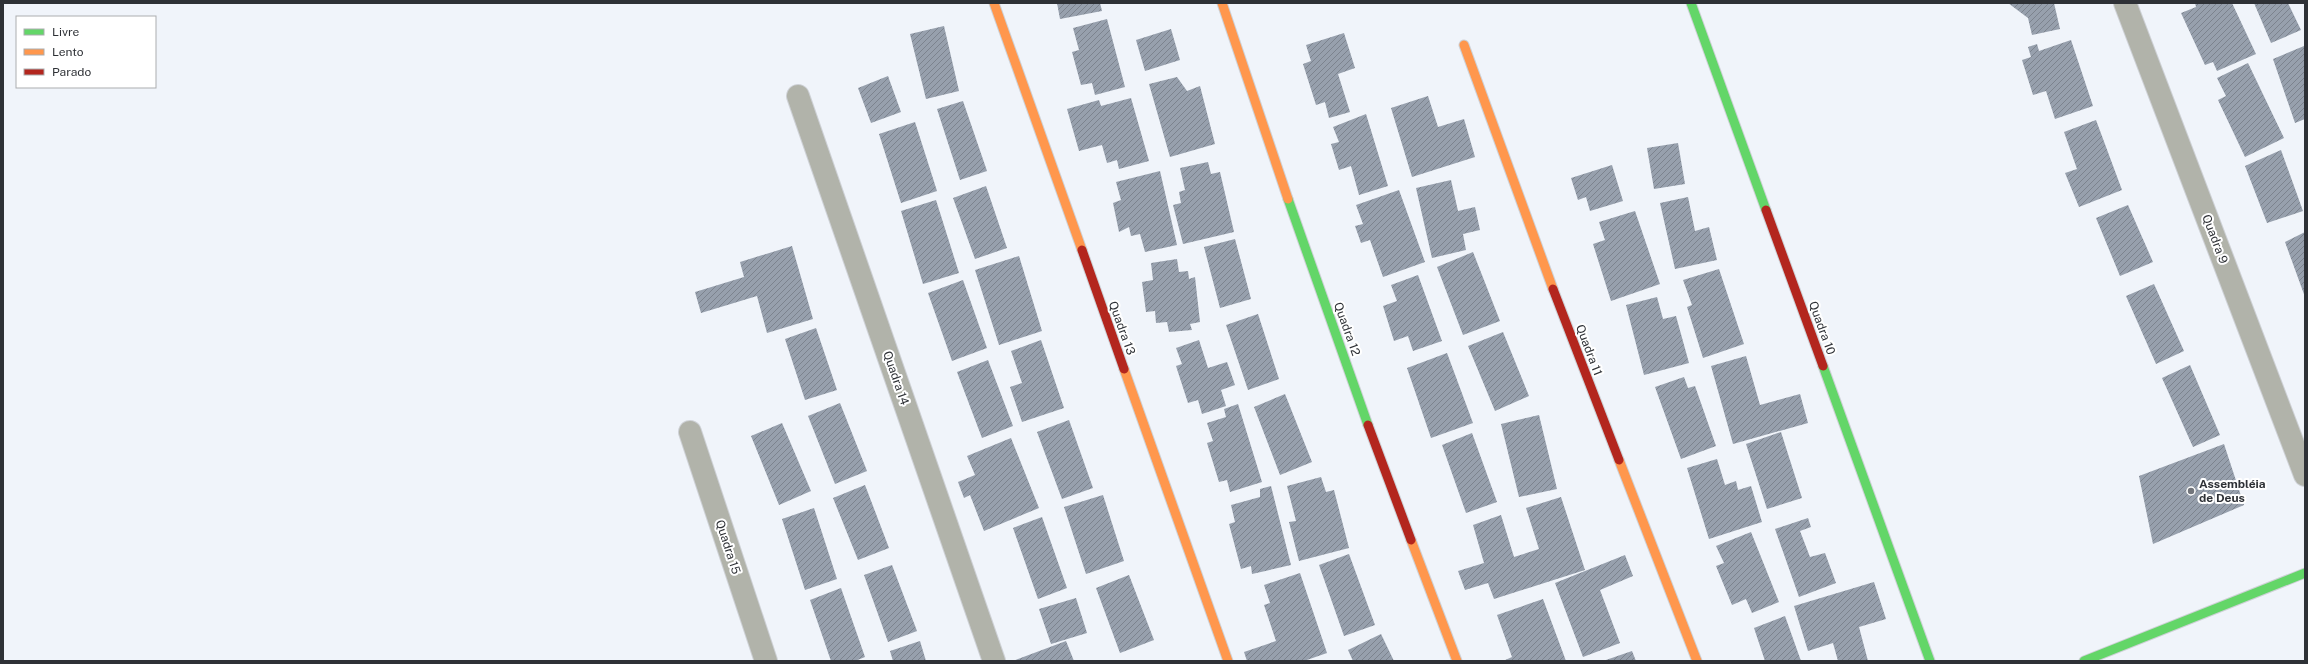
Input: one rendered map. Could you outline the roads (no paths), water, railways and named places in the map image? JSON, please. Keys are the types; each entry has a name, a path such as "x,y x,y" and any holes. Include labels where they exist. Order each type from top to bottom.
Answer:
{"street":[{"name":"Quadra 13","path":"994,3 1228,661"},
{"name":"Quadra 12","path":"1222,3 1303,243 1366,419 1457,661"},
{"name":"Quadra 10","path":"1691,3 1930,661"},
{"name":"Quadra 9","path":"2125,3 2305,475"},
{"name":"Quadra 11","path":"1464,45 1568,331 1697,661"},
{"name":"Quadra 14","path":"798,96 994,661"},
{"name":"Quadra 15","path":"690,432 766,661"},
{"path":"2084,661 2305,573"}],"place":[{"name":"Assembléia de Deus","path":"2191,491"}]}
